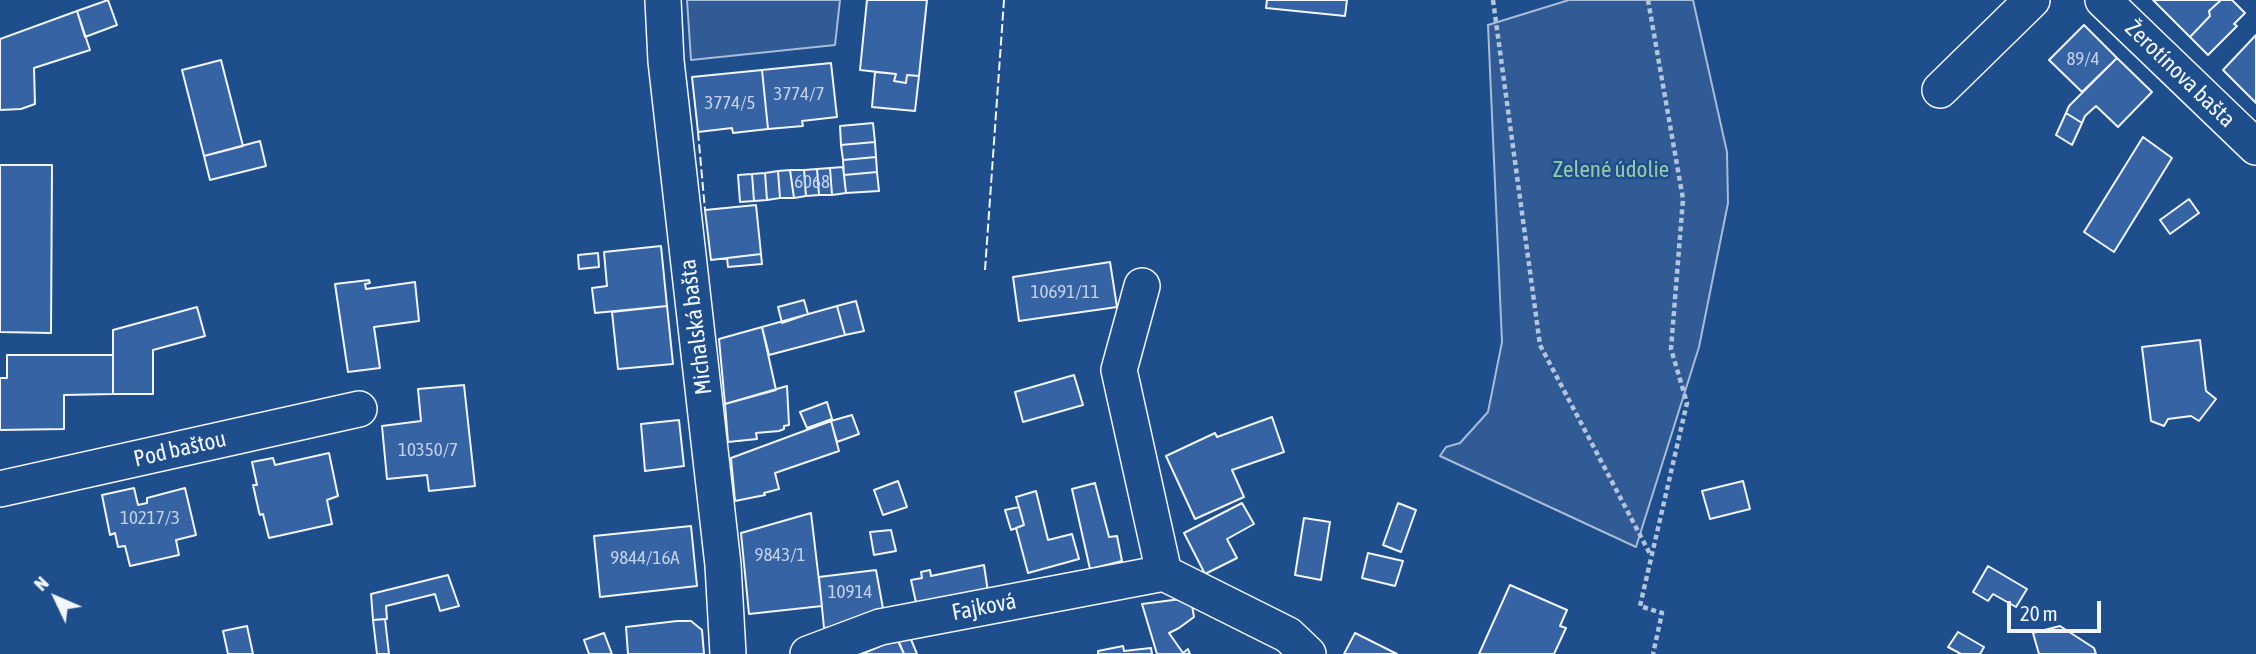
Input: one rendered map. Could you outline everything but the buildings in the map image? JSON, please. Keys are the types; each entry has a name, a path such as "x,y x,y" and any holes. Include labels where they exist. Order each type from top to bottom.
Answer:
{"street":[{"name":"Michalská bašta","path":"663,0 666,61 723,565 728,654"},
{"name":"Žerotínova bašta","path":"2103,0 2256,147"},
{"path":"1940,90 2012,6"},
{"path":"1142,286 1119,370 1164,573 1288,635 1308,654"},
{"name":"Pod baštou","path":"0,489 359,409"},
{"name":"Fajková","path":"808,654 880,627 1164,573"}],"path":[{"path":"1493,0 1540,345 1650,555"},
{"path":"1648,0 1683,200 1671,349 1688,403 1640,606 1662,613 1653,654"}],"green space":[{"path":"687,0 840,0 835,45 691,60"},
{"name":"Zelené údolie","path":"1569,0 1693,0 1727,152 1728,203 1699,347 1636,547 1440,456 1446,447 1460,443 1488,412 1502,342 1488,25"}],"fence":[{"path":"985,270 1004,0"},
{"path":"698,132 705,210"}]}
